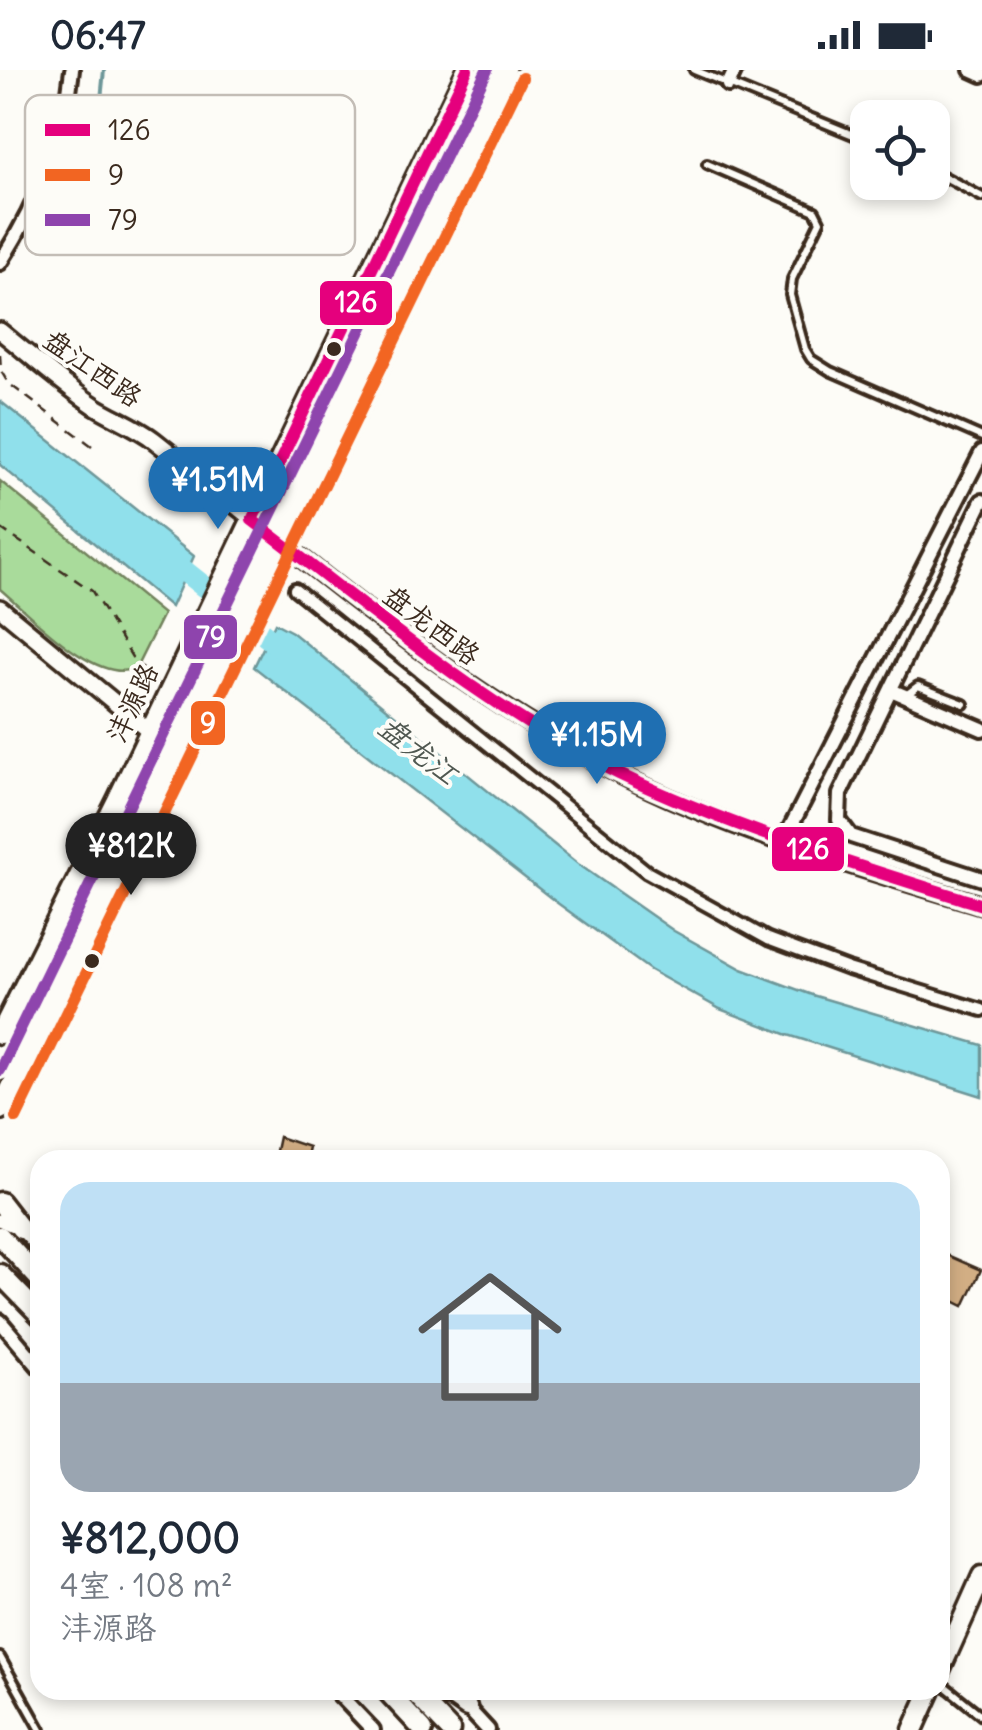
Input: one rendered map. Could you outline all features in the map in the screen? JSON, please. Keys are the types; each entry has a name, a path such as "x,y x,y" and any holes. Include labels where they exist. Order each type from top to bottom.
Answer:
{"main road":[{"name":"沣源路","path":"0,1034 467,70"},
{"path":"0,1110 506,70"},
{"path":"0,1202 20,1230"},
{"path":"0,1236 30,1269"},
{"path":"0,1274 30,1305"},
{"path":"0,1298 30,1309"},
{"path":"950,1648 982,1576"},
{"path":"395,1700 423,1730"},
{"path":"422,1700 450,1730"},
{"path":"457,1700 467,1707"},
{"path":"913,1730 926,1700"}],"street":[{"path":"69,95 72,70"},
{"path":"728,85 735,70"},
{"path":"971,70 982,75"},
{"path":"0,263 25,217"},
{"name":"盘江西路","path":"0,331 95,406 150,436 252,520"},
{"path":"783,842 982,452"},
{"path":"982,501 840,794 840,820 852,836 982,880"},
{"name":"盘龙西路","path":"252,520 475,689 618,773 737,827 982,905"},
{"path":"295,589 647,872 768,939 848,969 982,1010"},
{"path":"0,608 149,731"},
{"path":"890,690 982,729"},
{"path":"0,1220 30,1240"},
{"path":"0,1322 30,1356"},
{"path":"345,1700 373,1730"},
{"path":"460,1700 488,1730"}],"lane":[{"path":"694,70 850,134"},
{"path":"707,164 814,211 820,220 792,278 790,295 811,359 830,372 982,437"},
{"path":"950,180 982,197"},
{"path":"906,696 918,686 964,704"},
{"path":"0,1658 41,1730"},
{"path":"950,1690 982,1716"}],"path":[{"path":"0,354 8,384 92,446"},
{"path":"0,528 92,591 133,659 168,693"}],"green space":[{"path":"0,481 163,614 136,668 120,671 84,658 0,589"}],"water":[{"path":"0,401 194,556 171,607 0,465"},
{"path":"275,623 292,632 578,864 674,931 742,969 812,995 982,1045 982,1096 788,1035 720,1009 650,970 556,902 254,667"}],"building":[{"path":"279,1137 309,1147 308,1150 276,1150"},
{"path":"950,1256 981,1270 964,1306 950,1299"}],"waterway":[{"path":"101,95 104,70"},
{"name":"盘龙江","path":"163,554 290,655"}],"transit line":[{"name":"126","path":"467,70 252,520 475,689 619,774 753,830 982,905"},
{"name":"79","path":"0,1070 487,70"},
{"name":"9","path":"16,1118 522,78"}]}
